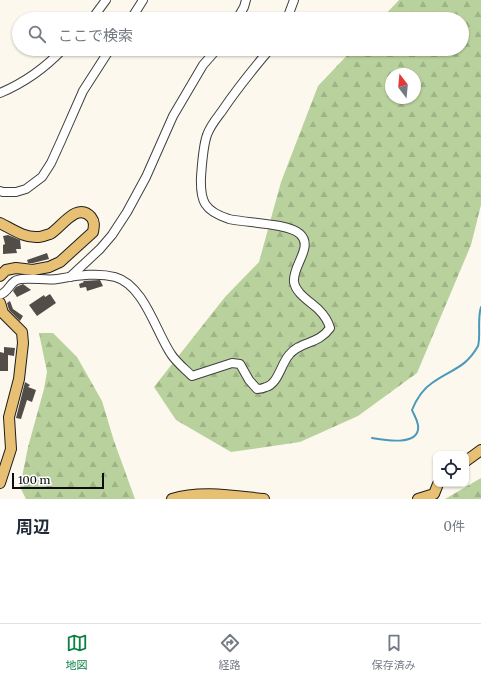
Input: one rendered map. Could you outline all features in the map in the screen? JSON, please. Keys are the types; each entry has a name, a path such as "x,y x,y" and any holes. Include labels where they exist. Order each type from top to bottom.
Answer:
{"main road":[{"path":"0,224 29,237 39,237 51,233 70,216 79,212 87,213 92,218 95,225 93,232 60,262 49,267 32,270 16,268 6,270 0,276"},
{"path":"0,303 3,312 8,319 22,332 23,343 19,379 9,417 11,449 0,484"},
{"path":"469,459 481,450"},
{"path":"418,499 434,494 437,487"},
{"path":"172,499 180,496 199,494 264,499"}],"street":[{"path":"97,12 106,0"},
{"path":"135,12 143,0"},
{"path":"241,12 246,0"},
{"path":"290,12 294,0"},
{"path":"0,93 26,80 43,68 56,56"},
{"path":"0,190 3,192 16,192 26,189 42,177 51,163 83,91 106,56"},
{"path":"70,277 100,249 112,235 127,212 146,177 173,116 202,65 210,56"},
{"path":"0,295 5,293 15,281 22,278 49,280 101,274 116,277 127,283 136,292 151,316 171,355 192,376 232,362 240,364 249,380 257,389 267,388 273,383 288,355 295,349 319,339 325,335 330,328 327,319 296,288 294,280 295,272 305,246 303,238 298,232 288,228 250,223 214,213 207,208 203,202 200,191 202,164 207,135 212,125 234,94 264,56"}],"green space":[{"path":"399,0 481,0 481,205 471,245 417,373 358,416 300,442 231,452 176,420 154,387 225,297 259,262 281,182 318,86 346,56 469,56 469,12 388,12"},
{"path":"39,333 53,333 77,357 102,401 114,441 135,499 26,499 20,487 28,447 44,389 47,372"},
{"path":"481,478 481,499 445,499 466,487 469,487 469,485"}],"building":[{"path":"8,235 20,240 21,249 16,249 17,253 3,254 3,245 5,244 3,236"},
{"path":"47,253 49,259 28,263 27,260"},
{"path":"100,280 103,286 87,291 86,287 80,288 79,284 84,282 83,281"},
{"path":"23,284 31,290 17,297 13,291 16,287"},
{"path":"50,294 56,303 37,316 29,305 44,295 45,297"},
{"path":"10,301 13,309 23,316 20,321 9,310 7,303"},
{"path":"4,347 15,348 14,356 8,355 8,371 0,371 0,352 4,353"},
{"path":"25,382 30,385 28,387 36,390 32,402 27,400 21,419 16,418"}],"waterway":[{"path":"372,438 393,441 414,437 417,432 418,425 412,410 420,395 432,383 468,360 478,346 479,317 481,307"}]}
